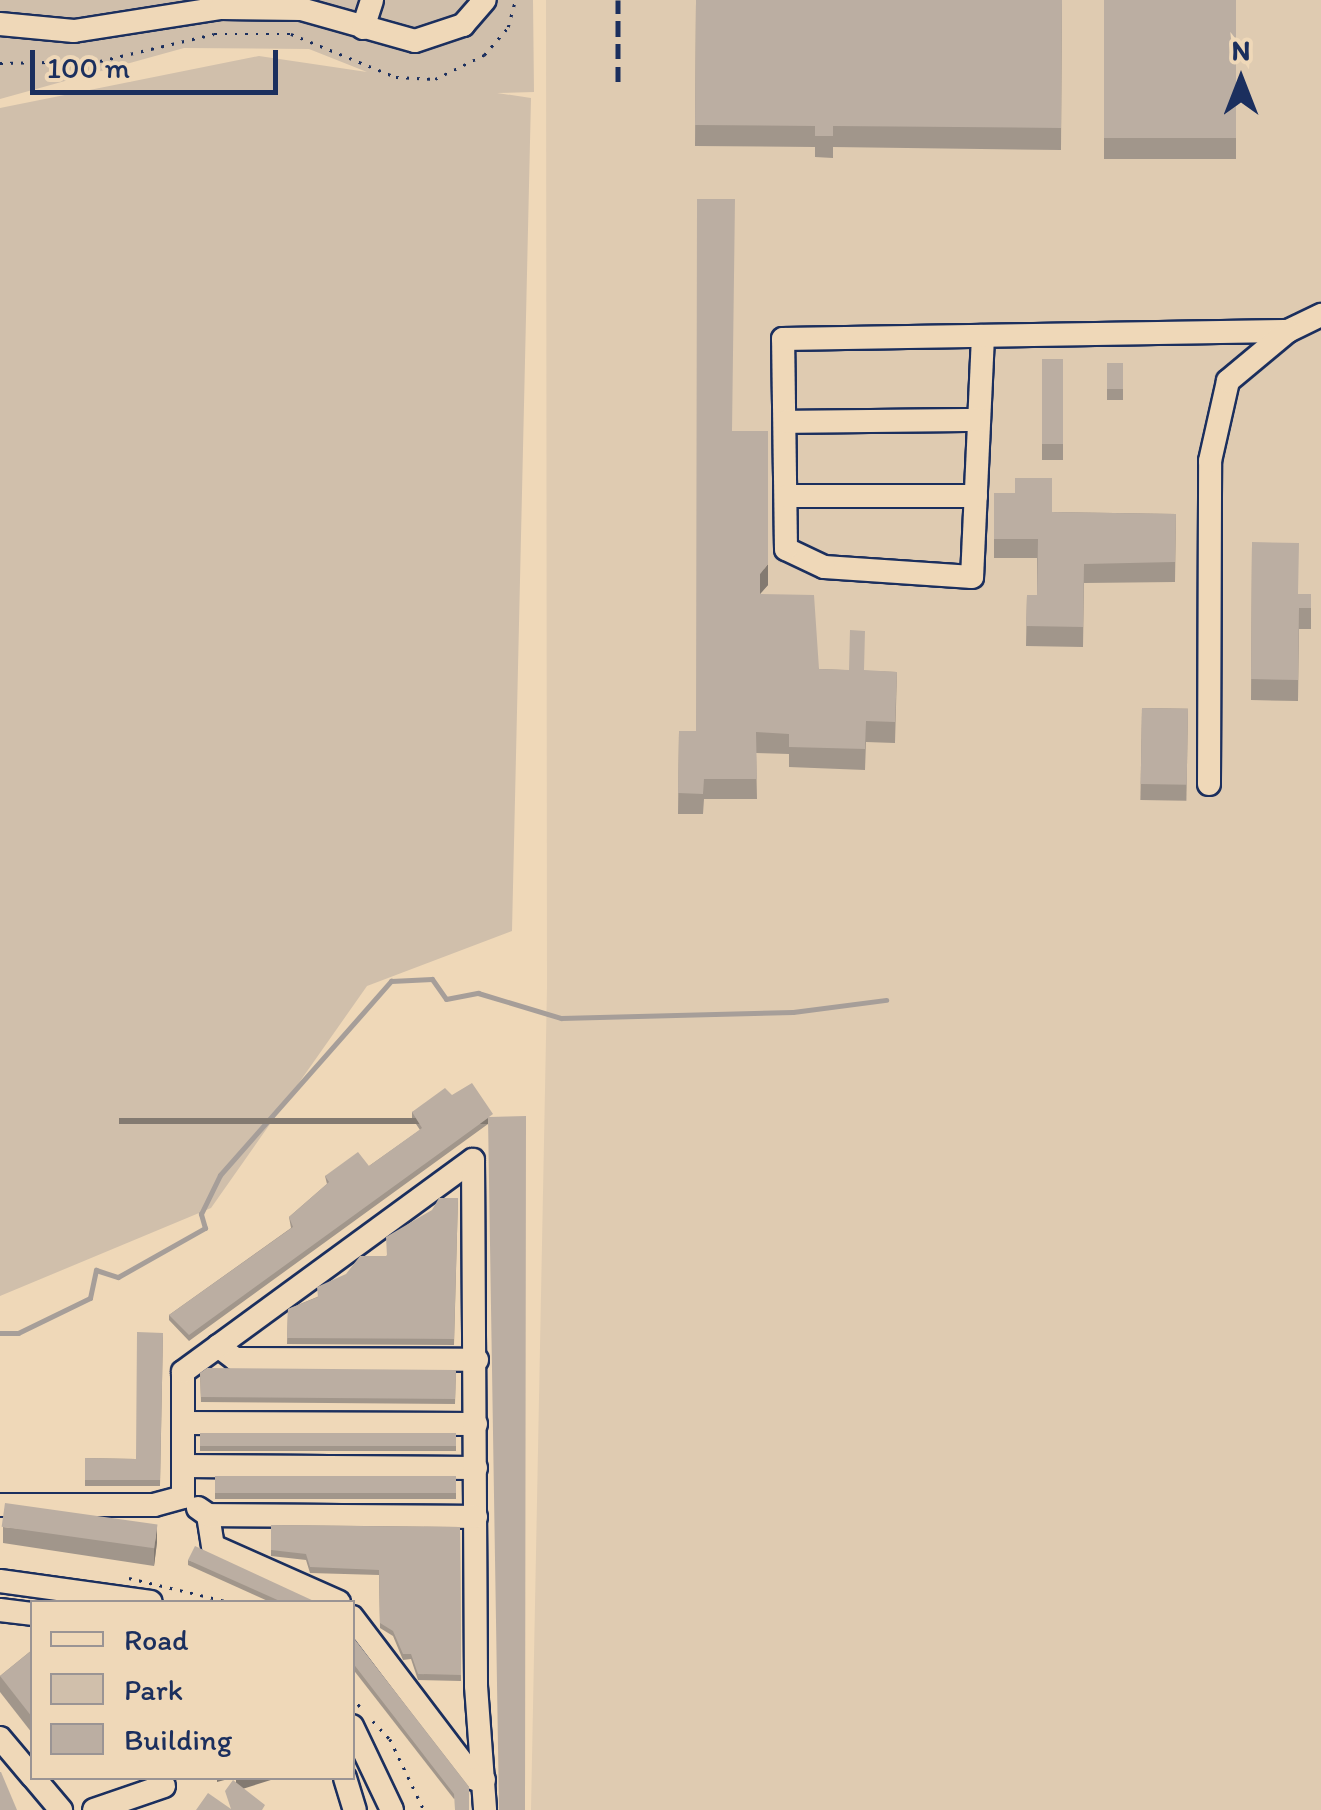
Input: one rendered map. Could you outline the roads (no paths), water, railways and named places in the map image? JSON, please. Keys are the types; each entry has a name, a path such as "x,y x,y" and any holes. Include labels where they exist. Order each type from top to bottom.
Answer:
{"street":[{"path":"0,24 74,31 254,8 301,9 391,39 428,38 463,25 486,0"},
{"path":"363,28 374,1"},
{"path":"1210,784 1210,461 1228,381 1288,331 1321,315"},
{"path":"984,336 972,577 824,566 786,548 783,339 1288,331"},
{"path":"784,422 979,420"},
{"path":"786,496 976,496"},
{"path":"183,1497 183,1372 473,1160 476,1686 485,1810"},
{"path":"218,1346 235,1359 477,1360"},
{"path":"183,1422 476,1424"},
{"path":"183,1466 476,1468"},
{"path":"0,1505 154,1505 183,1497"},
{"path":"183,1497 208,1515 476,1517"},
{"path":"208,1515 213,1546 334,1600"},
{"path":"0,1581 137,1600"},
{"path":"0,1610 30,1614"},
{"path":"355,1620 475,1779 484,1780"},
{"path":"355,1732 392,1810"},
{"path":"0,1738 30,1773"},
{"path":"36,1780 61,1810"},
{"path":"346,1780 355,1810"},
{"path":"94,1810 164,1786"}],"waterway":[{"path":"0,1333 18,1333 90,1298 96,1270 118,1277 205,1228 201,1214 220,1175 391,981 432,979 446,999 478,993 561,1018 793,1012 886,1000"}],"railway":[{"path":"618,0 618,82"}]}
